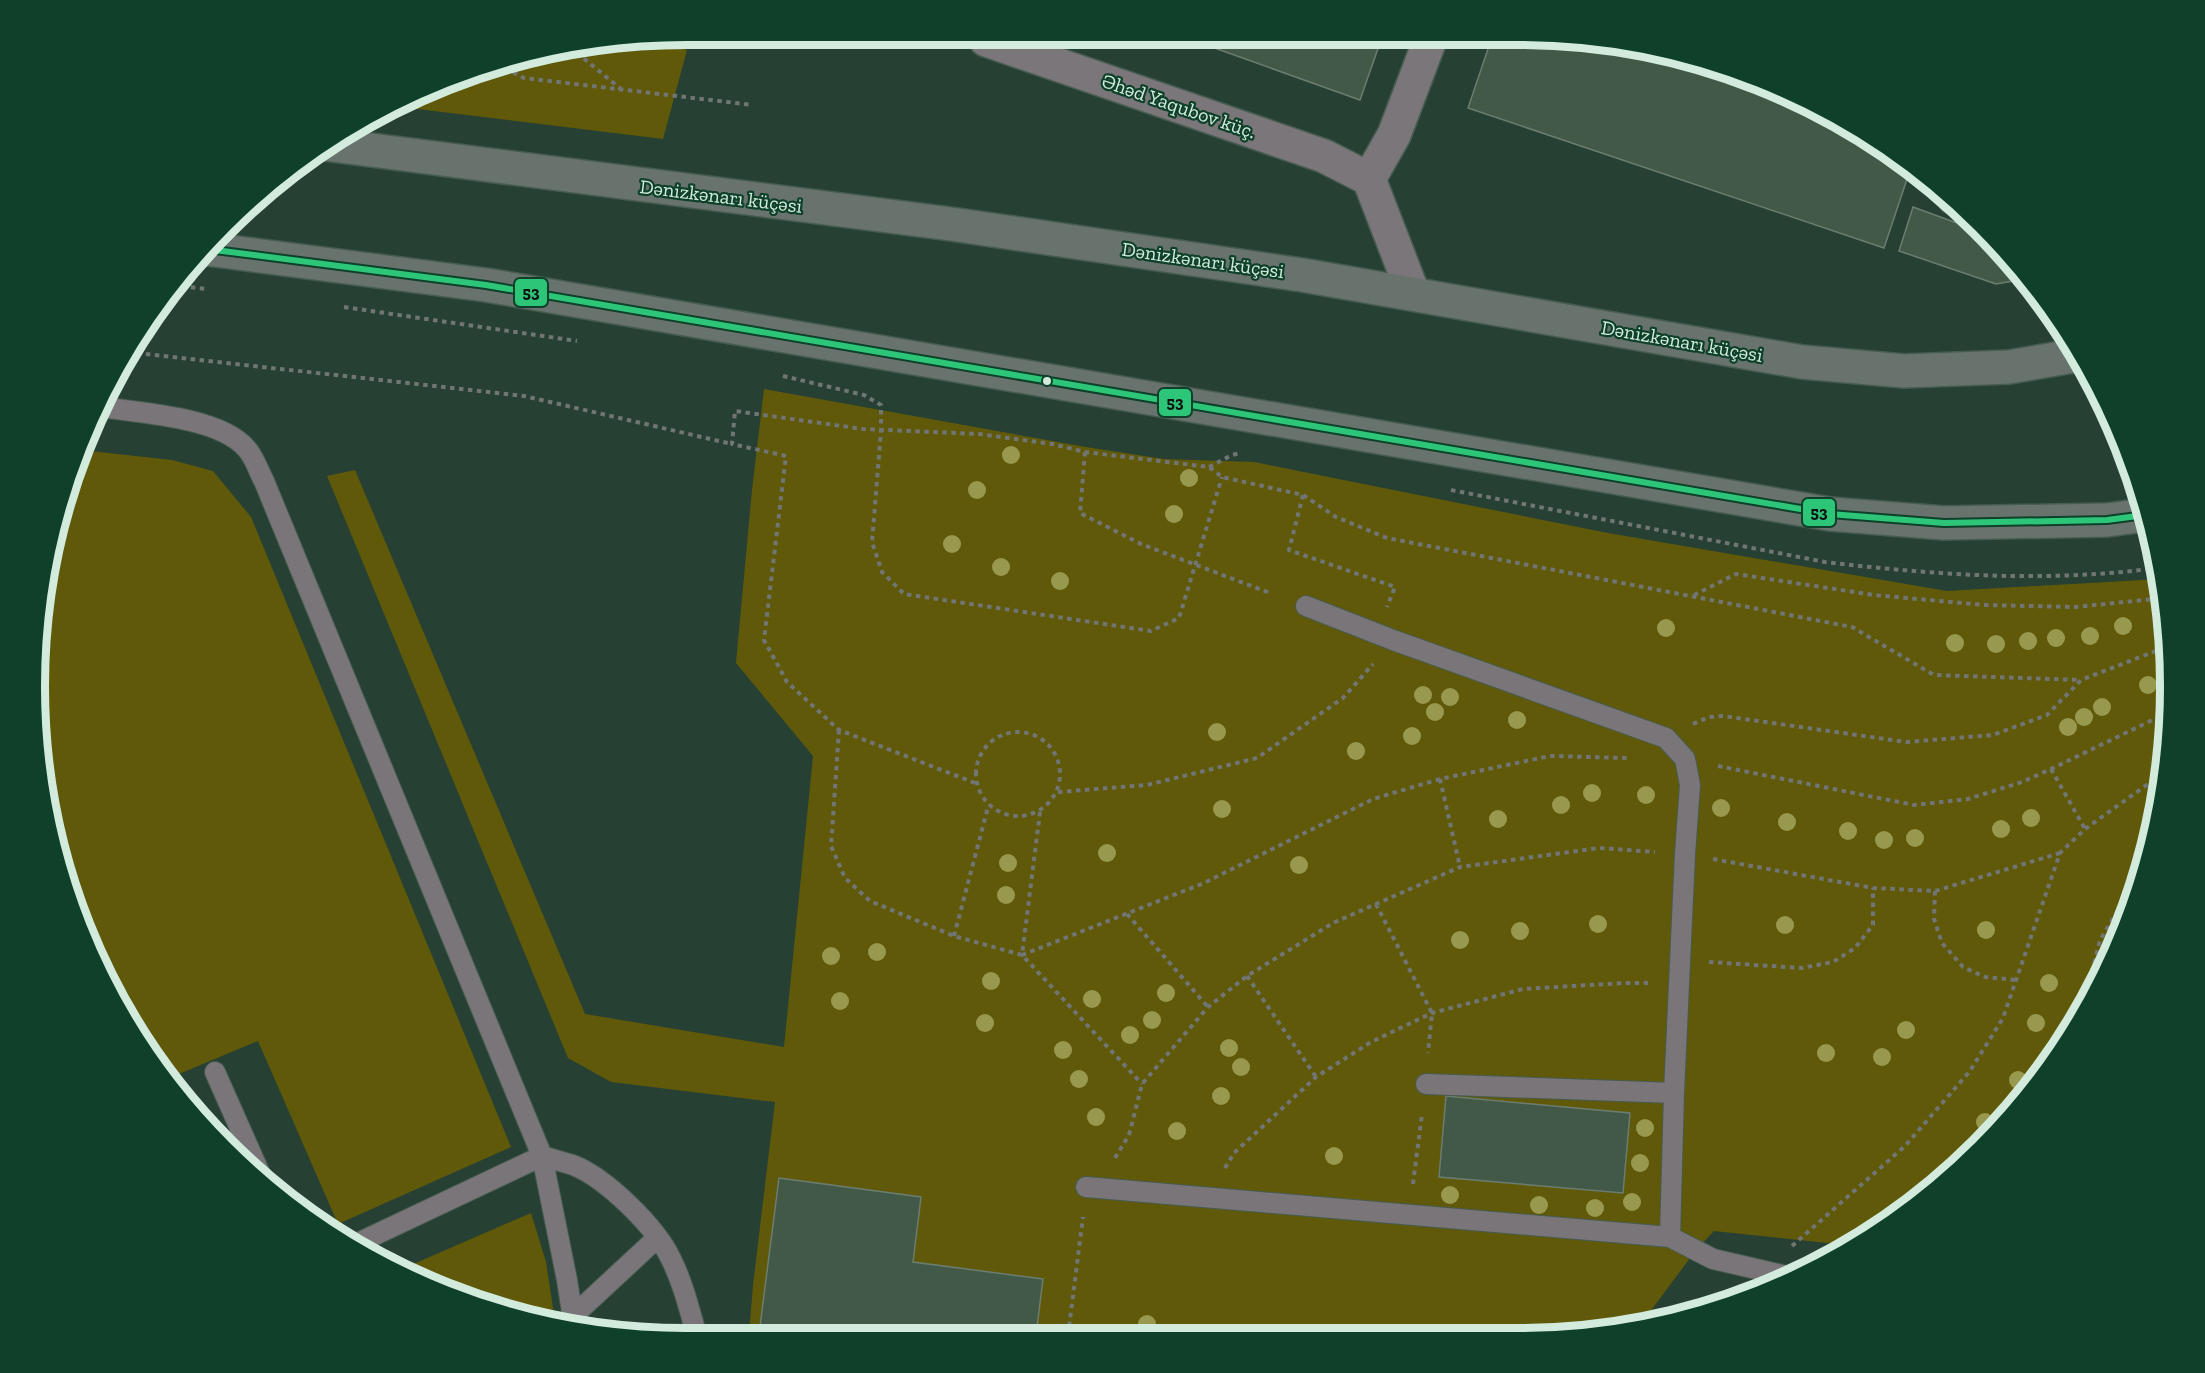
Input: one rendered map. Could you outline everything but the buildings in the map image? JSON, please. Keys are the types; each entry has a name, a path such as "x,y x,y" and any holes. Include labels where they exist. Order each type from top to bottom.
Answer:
{"highway":[{"name":"Dənizkənarı küçəsi","path":"341,146 951,224 1302,275 1802,362 1904,371 2009,367 2068,357"},
{"path":"217,250 486,285 1830,514 1944,523 2107,520 2137,516"}],"main road":[{"name":"Əhəd Yaqubov küç.","path":"1001,45 1324,156 1369,179"},
{"path":"1413,293 1369,179 1394,135 1428,45"}],"lane":[{"path":"109,408 213,426 232,435 247,449 268,492 542,1156 573,1318"},
{"path":"1306,606 1385,637 1666,738 1685,759 1690,785 1674,1093 1670,1237"},
{"path":"215,1072 254,1159"},
{"path":"1426,1084 1674,1093"},
{"path":"363,1240 542,1156 574,1166 600,1181 637,1212 671,1258 695,1328"},
{"path":"1086,1186 1670,1237 1713,1259 1776,1274"},
{"path":"576,1318 657,1238"}],"path":[{"path":"579,54 623,90"},
{"path":"509,70 524,78 753,105"},
{"path":"186,287 217,291"},
{"path":"340,307 588,343"},
{"path":"139,353 524,396 786,456 764,640 787,682 838,729 975,783"},
{"path":"779,375 864,395 881,405 872,542 882,572 904,594 1151,631 1179,618 1222,477"},
{"path":"732,444 735,411 881,431 980,434 1052,444 1085,452 1209,467 1222,477 1304,495 1336,518 1387,538 1852,627 1934,675 2081,680 2159,650"},
{"path":"1085,452 1080,513 1141,544 1270,594"},
{"path":"1058,792 1147,785 1257,758 1343,698 1385,637 1395,586 1289,550 1304,495"},
{"path":"1693,595 1736,574 1874,595 1984,605 2075,607 2154,599"},
{"path":"1666,738 1709,717 1723,716 1906,742 1993,735 2048,715 2081,680"},
{"path":"1685,759 1914,805 1968,800 2022,782 2159,717"},
{"path":"838,729 831,846 845,878 870,901 954,936 1022,955 1142,1084"},
{"path":"1022,955 1040,812 1058,792 1060,765 1047,741 1022,730 996,736 977,756 975,783 988,807 1013,818 1040,812"},
{"path":"1022,955 1204,884 1373,799 1440,779 1550,756 1629,758"},
{"path":"2051,769 2085,830"},
{"path":"1440,779 1460,867"},
{"path":"1069,1328 1086,1186 1115,1157 1129,1135 1142,1084 1208,1007 1247,976 1333,923 1460,867 1599,848 1685,854 1874,888 1935,891 2060,853 2085,830 2153,780"},
{"path":"954,936 988,807"},
{"path":"1765,1271 1912,1138 1970,1071 2003,1018 2060,853"},
{"path":"1681,960 1802,968 1833,962 1855,948 1873,925 1874,888"},
{"path":"1935,891 1934,919 1942,943 1963,967 1984,977 2016,980"},
{"path":"2091,976 2100,940 2120,909"},
{"path":"1127,914 1208,1007"},
{"path":"1247,976 1316,1077"},
{"path":"1208,1197 1234,1153 1316,1077 1371,1042 1432,1013 1523,989 1623,983 1679,984"}],"shaded area":[{"path":"674,45 687,50 663,139 410,108 480,79 561,57 603,50"},
{"path":"764,389 1164,459 1254,462 1608,533 1947,591 2151,580 2159,645 2159,728 2148,812 2138,853 2111,932 2074,1007 2052,1043 2027,1077 1972,1140 1909,1195 1875,1220 1836,1244 1714,1231 1696,1250 1648,1315 1602,1323 1518,1328 749,1328 775,1102 611,1082 568,1058 327,476 355,470 585,1014 784,1047 813,756 736,663"},
{"path":"90,451 172,460 213,471 251,517 511,1147 338,1224 258,1041 177,1075 153,1043 111,970 79,893 67,853 50,770 46,728 46,645 57,561 79,480"},
{"path":"531,1213 546,1262 554,1314 480,1294 410,1265"}],"transit line":[{"name":"53","path":"217,250 486,285 1830,514 1944,523 2107,520 2137,516"}]}
